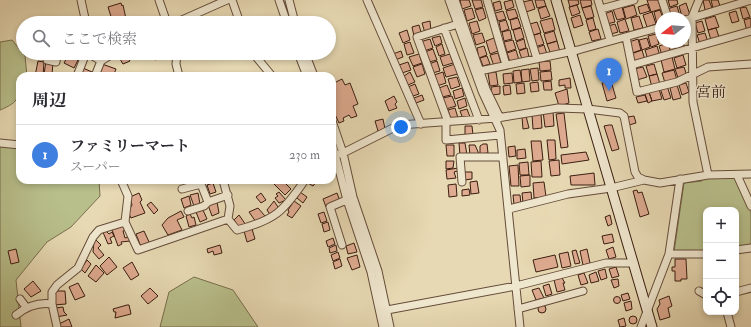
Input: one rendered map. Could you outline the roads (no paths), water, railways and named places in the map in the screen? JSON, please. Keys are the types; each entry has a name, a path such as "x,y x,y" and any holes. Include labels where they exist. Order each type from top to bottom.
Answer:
{"street":[{"path":"81,0 84,16"},
{"path":"159,0 165,16"},
{"path":"191,16 227,0"},
{"path":"232,0 238,16"},
{"path":"279,0 285,16"},
{"path":"289,0 293,16"},
{"path":"367,0 421,124"},
{"path":"449,0 498,118 510,209 520,308 520,327"},
{"path":"455,0 478,71 480,87 498,118"},
{"path":"487,0 506,65"},
{"path":"519,0 537,59"},
{"path":"556,0 652,327"},
{"path":"598,0 610,40"},
{"path":"601,9 630,0"},
{"path":"662,0 666,12"},
{"path":"691,14 699,0"},
{"path":"691,17 751,0"},
{"path":"458,24 417,37 447,122 446,140 500,135"},
{"path":"444,28 479,120"},
{"path":"478,71 571,52 655,29"},
{"path":"632,65 751,31"},
{"path":"626,37 637,92 677,82 708,67 751,64"},
{"path":"691,38 693,102 708,175"},
{"path":"47,60 56,62 56,60"},
{"path":"79,72 84,60"},
{"path":"176,60 178,72"},
{"path":"259,60 269,72"},
{"path":"301,60 305,72"},
{"path":"308,60 313,72"},
{"path":"97,72 101,61"},
{"path":"468,91 480,87"},
{"path":"390,327 387,310 337,155 399,125 498,118 553,108 588,109 620,113 624,116 635,172 638,177 644,180 660,182 708,175 751,174"},
{"path":"0,143 16,145"},
{"path":"462,182 460,157 503,157"},
{"path":"737,175 751,206"},
{"path":"641,327 669,254 680,179"},
{"path":"510,209 568,194 611,188 644,180"},
{"path":"123,184 128,196 125,222 138,250 228,220"},
{"path":"182,189 201,184 208,202"},
{"path":"224,184 230,206 228,220"},
{"path":"228,220 237,230 271,219 288,204 302,184"},
{"path":"188,211 204,206 208,202 228,195"},
{"path":"342,245 330,207 350,198"},
{"path":"57,327 52,304 52,292 57,285 78,268 93,237 99,230 125,222"},
{"path":"739,250 751,248"},
{"path":"669,254 703,254"},
{"path":"387,310 518,286 606,263 634,263"},
{"path":"374,271 383,327"},
{"path":"739,291 751,288"},
{"path":"520,308 583,291"},
{"path":"699,291 703,293"},
{"path":"20,299 26,307"},
{"path":"16,315 26,307 44,303 52,304"},
{"path":"728,315 731,327"}],"waterway":[{"path":"283,0 289,16"}],"place":[{"name":"ファミリーマート","path":"609,91"}],"district":[{"name":"宮前","path":"711,92"}]}
